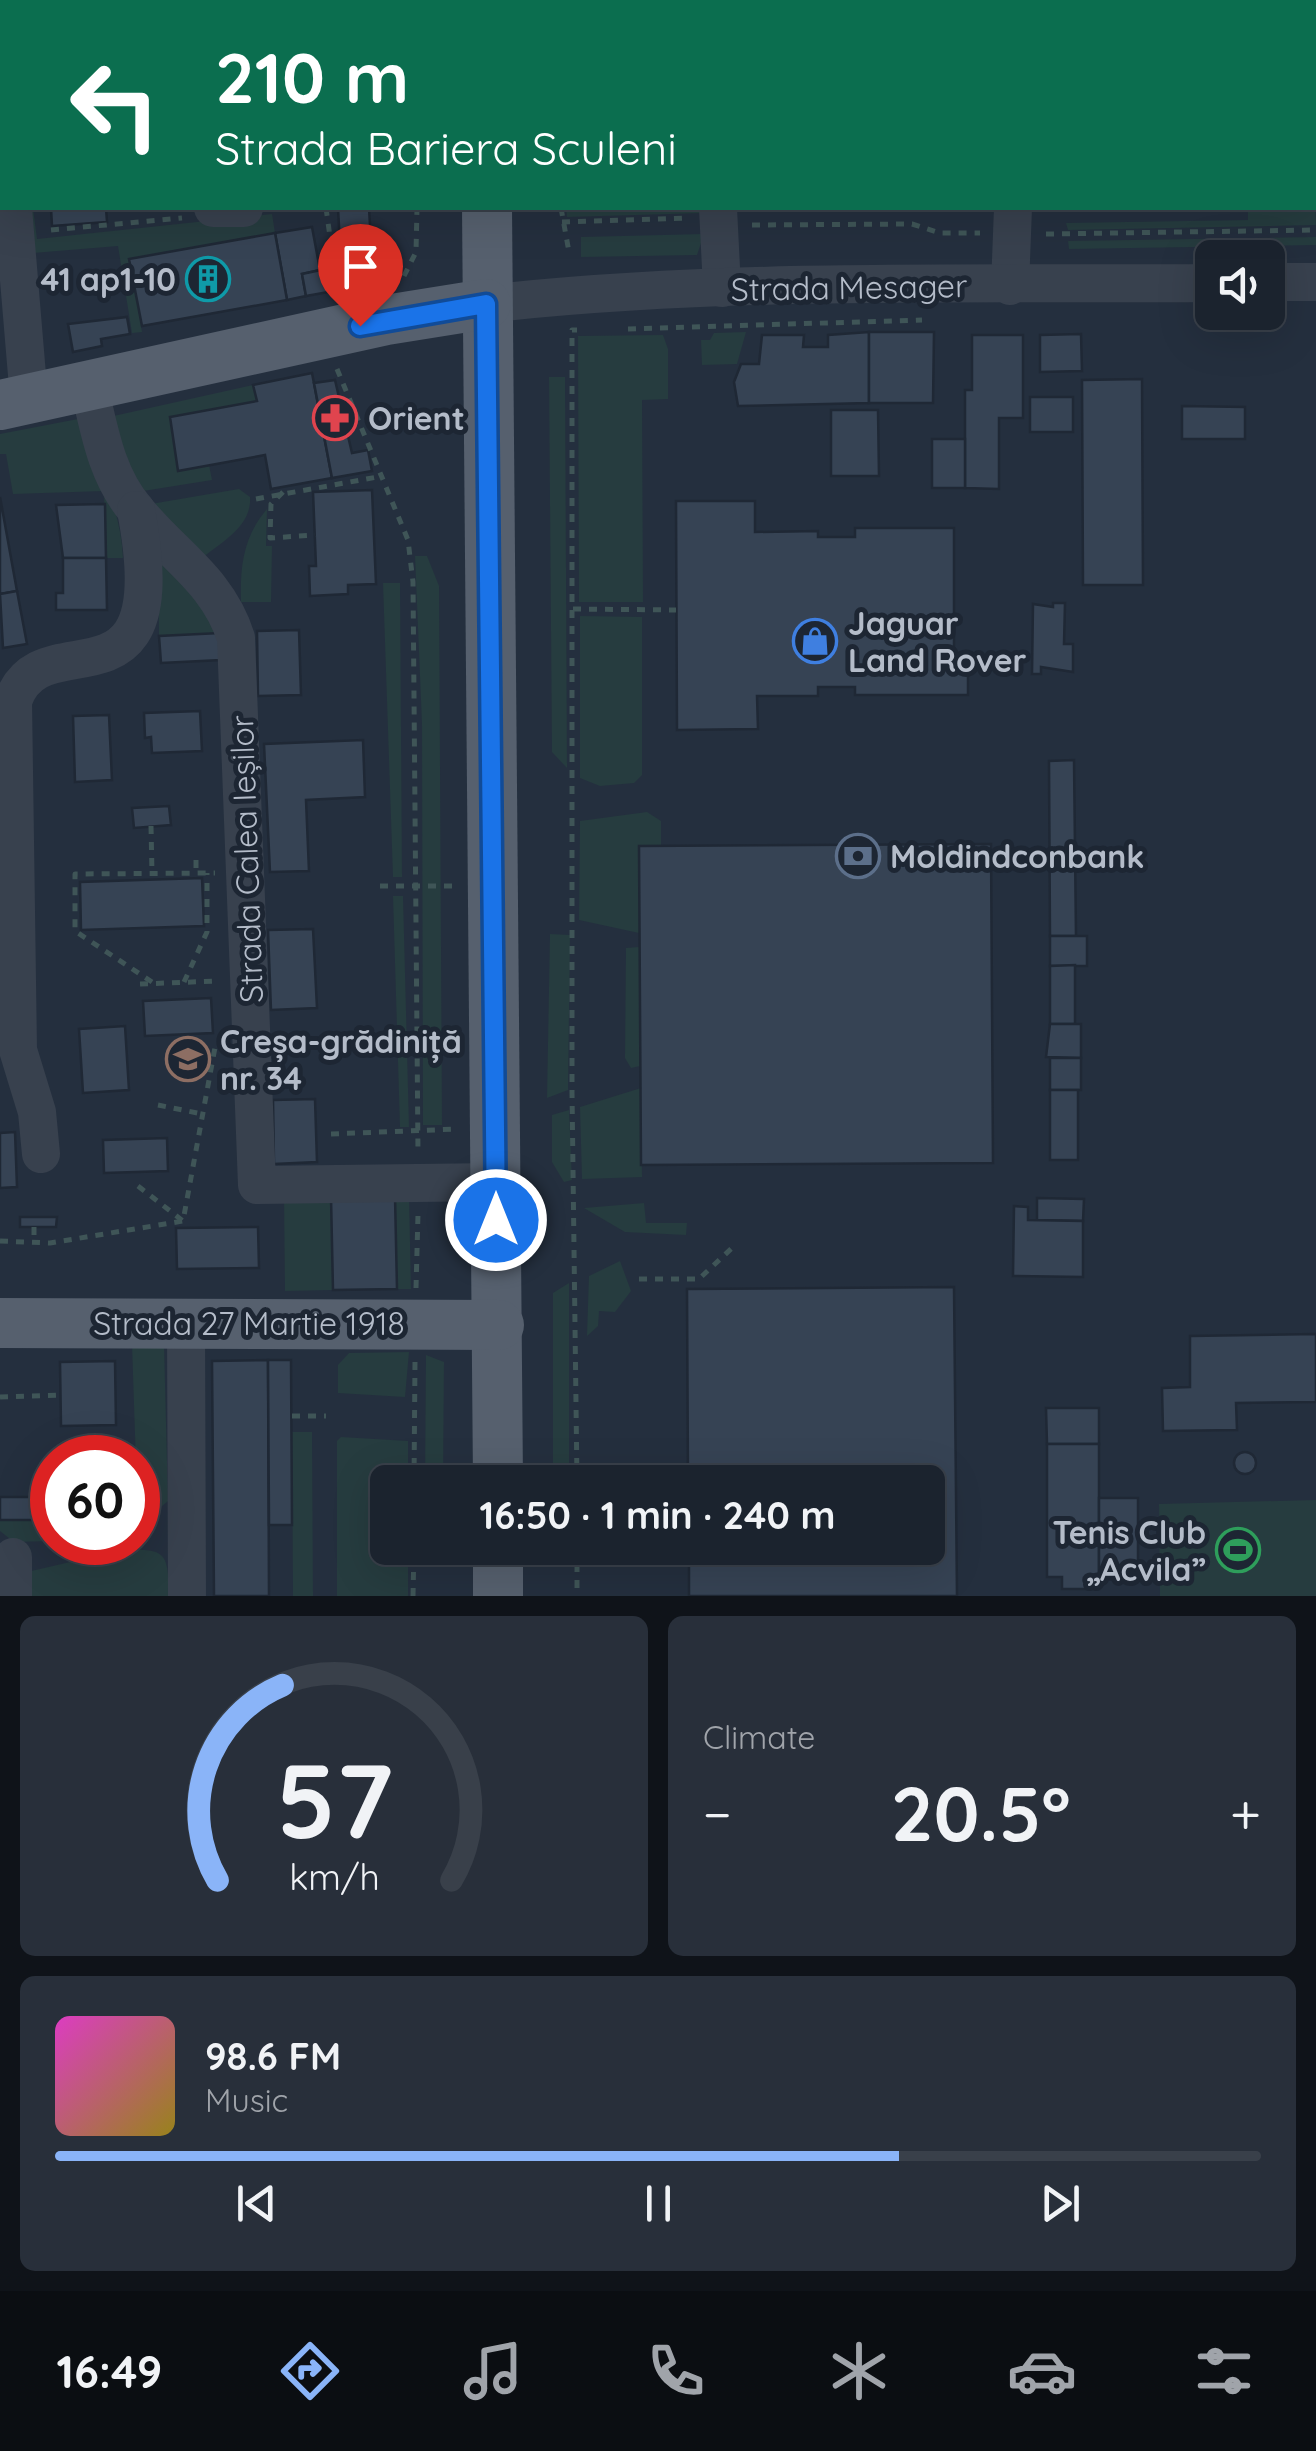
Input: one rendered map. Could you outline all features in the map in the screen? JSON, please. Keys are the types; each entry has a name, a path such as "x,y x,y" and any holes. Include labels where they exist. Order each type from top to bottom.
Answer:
{"main road":[{"path":"487,210 498,1465"},
{"path":"10,399 89,386 386,320 486,304"},
{"name":"Strada 27 Martie 1918","path":"0,1323 499,1326"},
{"path":"498,1565 498,1596"}],"street":[{"path":"10,399 13,210"},
{"path":"1010,286 1014,210"},
{"path":"718,212 722,288"},
{"path":"1285,291 1316,282"},
{"name":"Strada Mesager","path":"486,304 572,294 722,288 1010,286 1195,298"},
{"name":"Strada Calea Ieșilor","path":"89,386 106,457 136,510 204,576 233,628 239,653 257,1185 496,1182"},
{"name":"Strada Calea Ieșilor","path":"40,1154 36,1112 9,1050 6,702 31,672 113,654 134,630 144,594 136,510"},
{"path":"186,1322 187,1596"},
{"path":"13,1557 13,1596"}],"path":[{"path":"326,210 332,251 364,301"},
{"path":"416,210 417,218"},
{"path":"561,210 569,252"},
{"path":"50,220 51,232 199,212"},
{"path":"562,222 718,212"},
{"path":"620,329 940,320"},
{"path":"577,1465 572,330 588,330"},
{"path":"323,358 336,368 383,476 408,540 413,582 418,1130 415,1298"},
{"path":"256,499 285,490 383,476"},
{"path":"285,490 271,504 270,538 314,535"},
{"path":"573,608 676,610"},
{"path":"150,826 152,873"},
{"path":"196,860 196,872"},
{"path":"154,984 75,931 75,874 246,872"},
{"path":"184,982 208,932 206,873"},
{"path":"380,886 416,886"},
{"path":"140,984 217,981 217,999"},
{"path":"183,1221 217,1035"},
{"path":"158,1106 202,1114"},
{"path":"331,1134 496,1128"},
{"path":"138,1186 183,1221"},
{"path":"0,1242 34,1243 183,1221"},
{"path":"34,1227 34,1243"},
{"path":"638,1279 699,1280 733,1247"},
{"path":"414,1465 415,1351"},
{"path":"0,1396 61,1395"},
{"path":"292,1416 326,1416"},
{"path":"414,1565 414,1596"},
{"path":"577,1565 578,1596"}],"green space":[{"path":"26,210 33,210 37,239 272,214 275,233 130,259 142,332 132,333 118,246 33,253"},
{"path":"566,210 705,210 705,213 567,217"},
{"path":"1248,210 1316,210 1316,225 1068,230 1066,223 1248,220"},
{"path":"704,234 697,255 581,257 581,237"},
{"path":"1316,237 1316,245 1285,246 1285,240 1195,240 1195,247 1069,249 1068,241"},
{"path":"746,332 737,364 702,365 701,340 710,340 714,333"},
{"path":"663,335 668,349 668,399 642,400 643,602 579,602 578,336"},
{"path":"549,377 565,377 567,768 552,752"},
{"path":"253,385 257,401 170,417 178,471 209,465 212,480 137,492 109,417"},
{"path":"78,419 113,504 123,558 106,558 104,491 13,494 6,454 0,454 0,434"},
{"path":"239,489 250,497 246,517 234,533 201,559 145,505"},
{"path":"267,509 266,546 272,546 271,602 241,602 245,553 253,530"},
{"path":"158,543 224,633 159,636"},
{"path":"415,556 427,556 439,586 442,1125 423,1125 422,724"},
{"path":"383,583 400,583 402,877 393,877"},
{"path":"580,616 642,617 642,775 634,783 600,786 580,778"},
{"path":"647,812 661,821 661,845 639,846 639,933 579,920 580,821"},
{"path":"393,896 403,896 409,1127 400,1127"},
{"path":"550,934 570,935 568,1090 547,1098"},
{"path":"639,947 640,1066 631,1068 625,1058 626,948"},
{"path":"641,1088 642,1177 582,1179 580,1107"},
{"path":"569,1110 572,1180 564,1182 552,1162 552,1115"},
{"path":"395,1196 409,1196 411,1289 397,1289"},
{"path":"331,1197 333,1290 285,1291 284,1198"},
{"path":"644,1203 646,1223 687,1223 686,1235 625,1232 584,1208"},
{"path":"620,1261 631,1291 615,1312 599,1311 598,1326 587,1336 589,1276"},
{"path":"569,1283 569,1465 553,1465 553,1293"},
{"path":"132,1344 164,1344 168,1501 160,1508 160,1435 135,1435"},
{"path":"409,1352 405,1397 338,1393 338,1365 349,1353"},
{"path":"426,1355 444,1362 443,1465 425,1465"},
{"path":"292,1432 312,1432 313,1596 293,1596"},
{"path":"341,1437 408,1441 408,1465 370,1465 370,1565 408,1565 408,1596 337,1596 337,1441"},
{"name":"Tenis Club „Acvila”","path":"1316,1500 1316,1596 1160,1596 1159,1504"},
{"path":"0,1520 30,1520 30,1542 14,1542 0,1531"},
{"path":"160,1555 167,1570 169,1596 27,1596 27,1572 57,1565 160,1565"}],"building":[{"path":"51,210 106,210 107,222 52,226"},
{"path":"338,210 369,210 371,242 340,244"},
{"path":"312,227 320,270 302,274 306,296 287,300 275,233"},
{"name":"41 ap1-10","path":"275,233 287,300 142,326 129,259"},
{"path":"330,268 334,291 306,296 302,274"},
{"path":"127,317 130,334 101,339 102,346 73,352 68,324"},
{"path":"869,332 869,403 738,406 734,382 741,364 759,364 762,335 804,335 803,347 828,347 828,335"},
{"path":"869,332 934,332 933,403 869,403"},
{"path":"1081,334 1082,371 1040,372 1040,335"},
{"path":"972,335 1023,335 1023,418 999,418 999,489 965,488 965,390 972,390"},
{"path":"312,373 332,478 271,489 265,455 178,471 170,417 257,401 253,385"},
{"path":"1142,379 1143,585 1083,585 1082,380"},
{"path":"335,380 352,453 368,450 372,471 332,478 314,383"},
{"path":"1030,397 1073,397 1073,432 1030,432"},
{"path":"1182,406 1245,407 1245,439 1182,439"},
{"path":"831,410 878,410 879,476 831,476"},
{"path":"932,439 965,439 965,488 932,488"},
{"path":"372,490 376,584 348,585 348,594 310,596 309,566 316,566 313,492"},
{"path":"0,497 17,591 0,594"},
{"name":"Jaguar Land Rover","path":"676,501 755,501 755,532 818,531 818,537 855,537 855,528 954,528 954,672 968,672 968,695 855,695 855,687 818,687 818,696 757,696 758,729 677,730"},
{"path":"105,504 106,558 63,558 56,505"},
{"path":"63,558 106,558 107,610 56,610 56,593 63,593"},
{"path":"17,591 27,644 3,648 0,594"},
{"path":"1053,603 1065,603 1064,644 1073,644 1073,672 1041,667 1041,674 1032,674 1033,604 1053,607"},
{"path":"299,630 301,695 258,696 257,631"},
{"path":"220,633 221,660 161,663 159,636"},
{"path":"200,711 202,751 152,753 151,737 145,738 144,713"},
{"path":"109,715 112,780 75,782 73,716"},
{"path":"363,740 365,797 306,800 309,871 270,872 264,744"},
{"path":"1074,760 1076,936 1050,936 1049,761"},
{"path":"169,806 171,825 134,828 132,808"},
{"path":"991,844 993,1163 641,1165 639,846"},
{"path":"202,878 204,926 81,930 80,882"},
{"path":"313,929 317,1008 271,1010 268,930"},
{"path":"1050,936 1087,936 1087,966 1050,966"},
{"path":"1075,965 1075,1024 1050,1024 1050,966"},
{"path":"211,998 213,1033 145,1036 143,1001"},
{"path":"1050,1024 1081,1024 1081,1058 1046,1057"},
{"path":"125,1026 129,1090 83,1093 79,1029"},
{"path":"1050,1058 1081,1058 1081,1090 1050,1090"},
{"path":"1050,1090 1078,1090 1078,1160 1050,1160"},
{"path":"315,1099 317,1162 274,1164 273,1100"},
{"path":"15,1132 17,1187 0,1188 0,1133"},
{"path":"167,1138 168,1171 104,1173 103,1140"},
{"path":"395,1196 397,1289 333,1290 331,1197"},
{"path":"1037,1198 1084,1199 1083,1221 1037,1220"},
{"path":"1014,1206 1028,1207 1028,1220 1083,1221 1083,1277 1013,1276"},
{"path":"20,1217 57,1217 56,1227 20,1227"},
{"path":"258,1227 259,1268 177,1269 176,1228"},
{"path":"954,1287 957,1596 689,1596 689,1565 945,1565 945,1465 688,1465 687,1289"},
{"path":"1316,1334 1316,1402 1236,1403 1237,1430 1163,1431 1162,1388 1190,1387 1190,1336"},
{"path":"268,1360 269,1596 214,1596 212,1361"},
{"path":"268,1360 291,1360 292,1525 269,1525"},
{"path":"115,1361 116,1425 61,1426 60,1362"},
{"path":"1046,1408 1099,1408 1099,1444 1047,1444"},
{"path":"1047,1444 1099,1444 1099,1589 1062,1589 1062,1577 1047,1577"},
{"path":"1241,1452 1249,1452 1256,1463 1249,1474 1241,1474 1234,1467 1234,1459"},
{"path":"0,1497 30,1497 30,1520 0,1520"},
{"path":"1099,1498 1138,1498 1138,1573 1099,1573"}],"place":[{"name":"41 ap1-10","path":"208,279"},
{"name":"Orient","path":"335,418"},
{"name":"Jaguar Land Rover","path":"815,641"},
{"name":"Moldindconbank","path":"858,856"},
{"name":"Creșa-grădiniță nr. 34","path":"188,1059"},
{"name":"Tenis Club „Acvila”","path":"1238,1550"}],"route":[{"path":"360,326 486,304 496,1220"}]}
